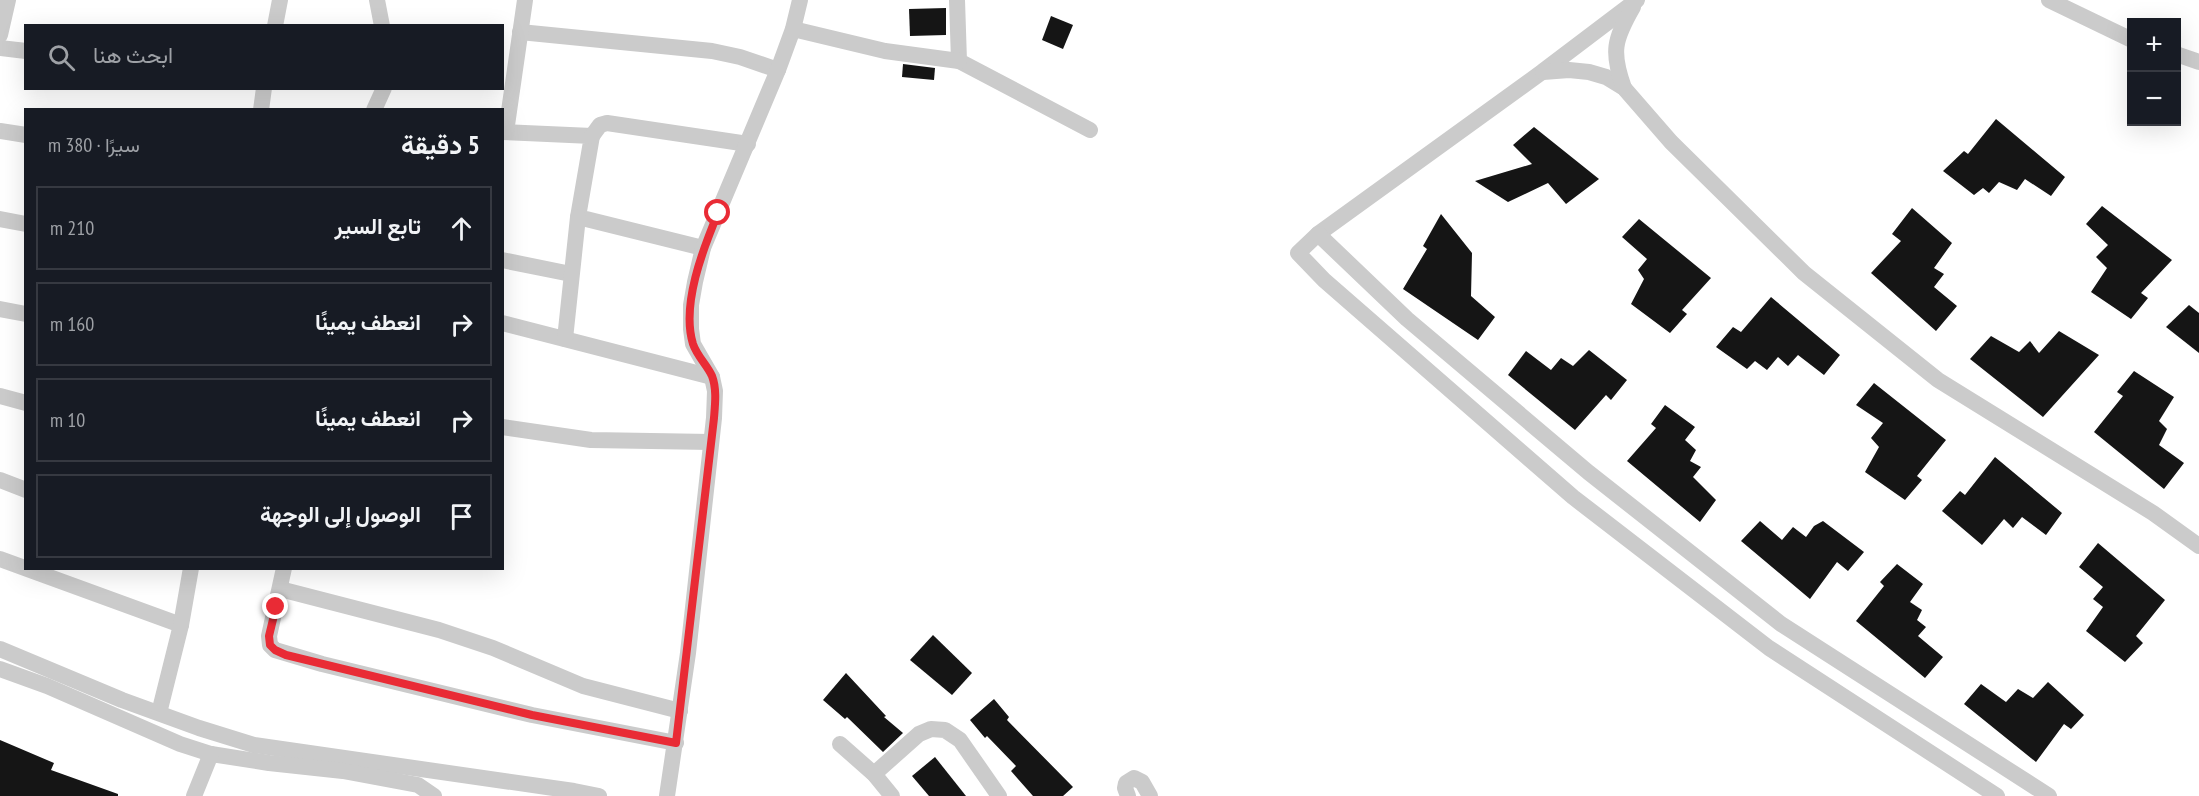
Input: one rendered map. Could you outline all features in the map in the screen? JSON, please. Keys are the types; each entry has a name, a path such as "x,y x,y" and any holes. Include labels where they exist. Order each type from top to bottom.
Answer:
{"street":[{"path":"0,35 8,0"},
{"path":"275,24 280,0"},
{"path":"377,0 382,24"},
{"path":"525,0 504,132 592,136"},
{"path":"667,796 680,711 715,400 712,377 693,344 691,305 703,248 778,70 793,29 800,0"},
{"path":"957,0 959,61"},
{"path":"1637,0 1542,72 1318,234 1298,253 1324,279 1582,504 1769,648 1996,796"},
{"path":"1624,88 1617,66 1616,47 1622,26 1637,0"},
{"path":"2049,0 2127,37"},
{"path":"793,29 885,51 959,61 1090,130"},
{"path":"520,32 712,51 740,57 778,70"},
{"path":"0,48 24,51"},
{"path":"2181,56 2199,62"},
{"path":"1542,72 1569,70 1589,72 1606,77 1624,88 1671,142 1813,280 1938,380 2154,513 2199,546"},
{"path":"261,108 264,90"},
{"path":"375,108 383,90"},
{"path":"565,339 578,217 592,136 600,124 607,123 748,144"},
{"path":"0,131 24,135"},
{"path":"578,217 703,248"},
{"path":"0,219 24,224"},
{"path":"1318,234 1425,335 1588,472 1781,624 2049,796"},
{"path":"504,260 572,274"},
{"path":"0,309 24,314"},
{"path":"504,324 712,377"},
{"path":"0,396 24,402"},
{"path":"504,427 591,440 711,442"},
{"path":"0,480 24,489"},
{"path":"0,559 24,568"},
{"path":"30,570 181,625"},
{"path":"159,713 181,625 191,570"},
{"path":"284,570 269,640 275,650 286,655 532,715 676,743"},
{"path":"280,589 439,630 493,648 583,686 680,711"},
{"path":"0,649 159,713 254,745 599,796"},
{"path":"0,669 47,686 180,744 211,754 343,771 418,785 434,796"},
{"path":"874,774 919,734 931,729 945,730 960,740 999,796"},
{"path":"840,744 874,774 892,796"},
{"path":"194,796 211,754"},
{"path":"1128,796 1126,783 1134,778 1142,782 1150,796"}],"building":[{"path":"946,8 946,35 910,36 909,9"},
{"path":"1051,16 1073,25 1063,49 1042,40"},
{"path":"903,64 935,68 934,80 902,77"},
{"path":"1996,119 2065,177 2051,196 2025,179 2017,190 1999,182 1989,193 1983,188 1974,195 1943,171 1964,151 1968,154"},
{"path":"1534,127 1599,179 1566,204 1548,183 1508,202 1475,181 1532,164 1513,145"},
{"path":"2102,206 2172,260 2141,293 2148,298 2131,319 2091,292 2107,268 2096,257 2108,245 2086,224"},
{"path":"1912,208 1952,243 1934,268 1944,274 1934,287 1957,306 1936,331 1871,273 1901,241 1892,234"},
{"path":"1441,214 1472,253 1471,296 1495,317 1478,340 1403,289 1427,249 1423,246"},
{"path":"1639,219 1711,278 1682,310 1687,314 1670,333 1631,304 1644,279 1638,270 1647,259 1622,237"},
{"path":"1771,297 1840,355 1824,375 1798,355 1788,366 1778,357 1767,370 1755,361 1747,369 1716,347 1733,327 1741,332"},
{"path":"2189,305 2199,313 2199,353 2166,327"},
{"path":"2059,331 2099,355 2043,417 1970,359 1991,336 2019,352 2030,341 2039,353"},
{"path":"1589,350 1627,380 1611,400 1606,395 1575,430 1508,375 1526,351 1551,370 1561,358 1573,366"},
{"path":"2134,371 2174,397 2159,421 2167,429 2159,445 2184,463 2164,489 2094,432 2123,396 2117,392"},
{"path":"1874,383 1946,440 1917,476 1922,480 1905,500 1865,472 1879,447 1871,438 1883,423 1856,405"},
{"path":"1665,405 1695,427 1685,440 1696,450 1690,461 1701,467 1693,477 1716,500 1700,522 1627,461 1656,428 1651,424"},
{"path":"1995,457 2062,513 2046,535 2022,517 2013,528 2004,519 1982,545 1942,511 1960,491 1965,495"},
{"path":"1760,521 1782,540 1793,527 1806,537 1814,526 1823,521 1864,552 1848,571 1837,562 1810,599 1741,541"},
{"path":"2098,543 2165,600 2136,636 2143,643 2125,662 2086,631 2103,607 2093,599 2103,587 2079,567"},
{"path":"1897,564 1923,584 1910,602 1922,610 1917,620 1926,627 1918,636 1943,657 1925,678 1856,621 1884,586 1880,582"},
{"path":"933,635 972,673 952,695 910,660"},
{"path":"846,673 886,716 884,717 903,733 883,752 847,717 845,719 823,700"},
{"path":"2048,682 2084,715 2071,729 2064,724 2036,762 1964,704 1981,684 2006,702 2018,689 2033,698"},
{"path":"994,699 1009,717 1007,720 1073,787 1063,796 1033,796 1011,771 1016,766 987,736 985,738 970,720"},
{"path":"0,740 54,763 51,770 118,794 118,796 0,796"},
{"path":"935,757 966,796 929,796 912,776"}],"route":[{"path":"276,607 269,636 270,645 286,655 532,715 676,743 688,653 715,392 712,377 693,344 691,305 703,248 718,213"}]}
